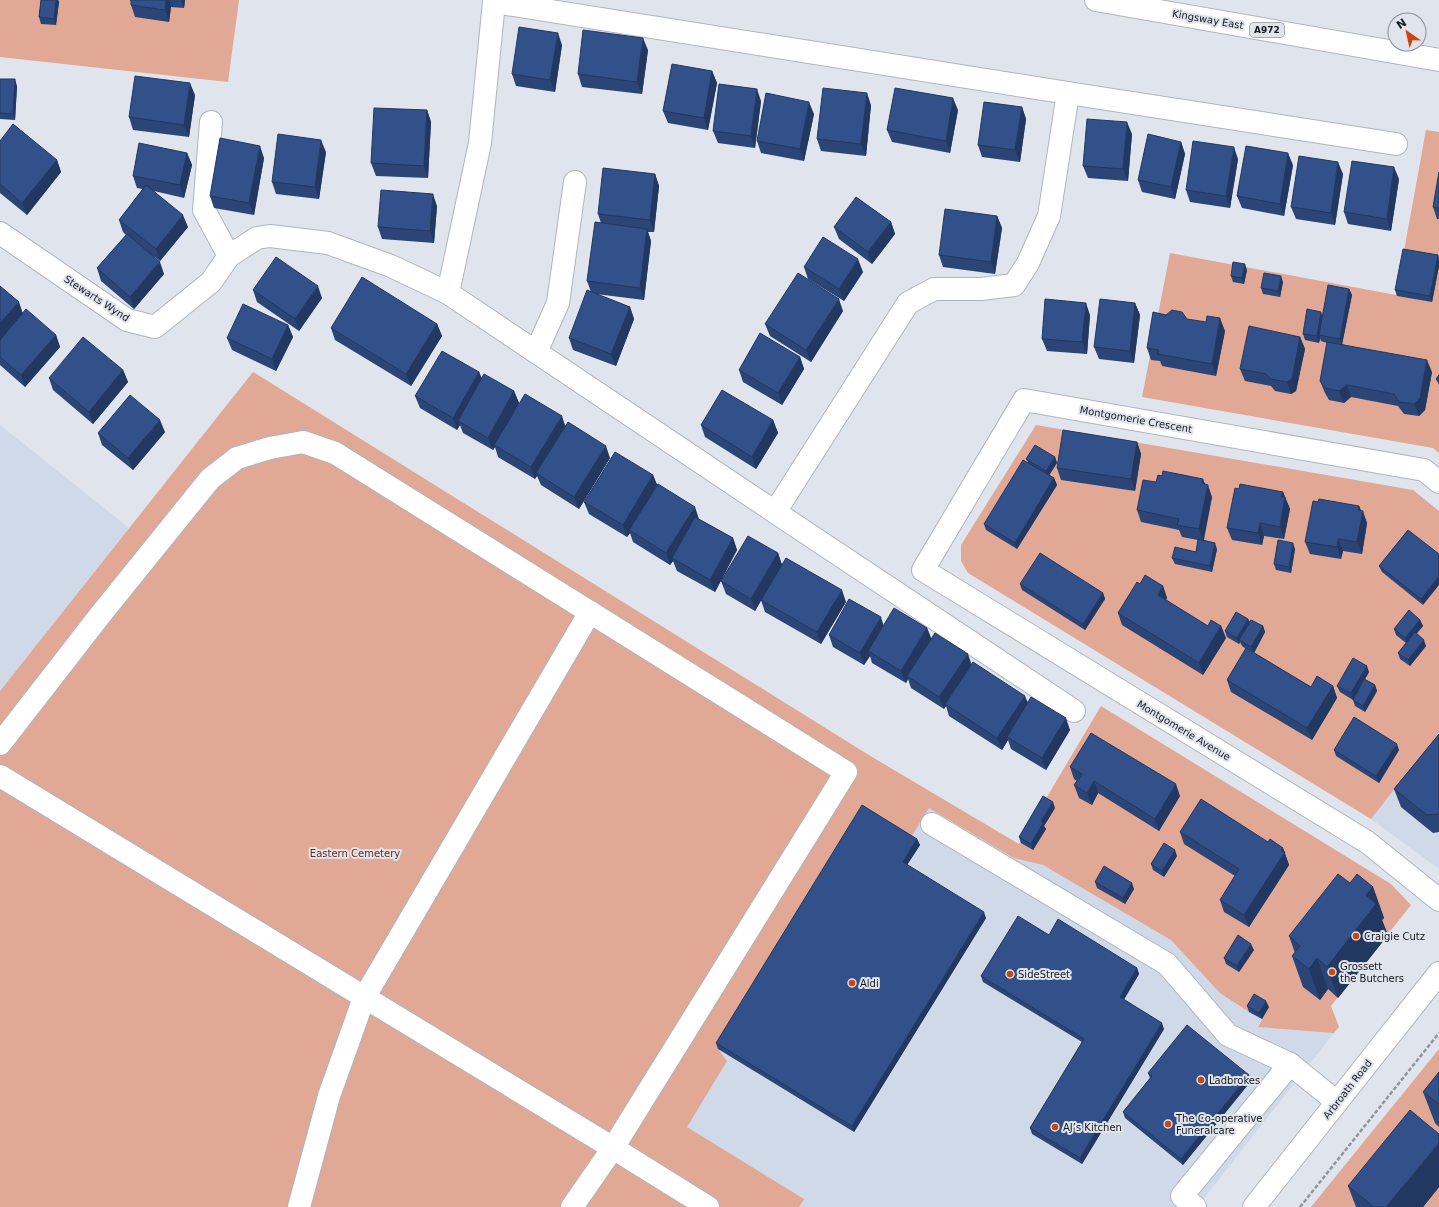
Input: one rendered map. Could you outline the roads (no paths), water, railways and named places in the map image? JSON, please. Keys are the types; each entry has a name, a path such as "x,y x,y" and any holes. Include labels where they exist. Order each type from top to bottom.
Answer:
{"main road":[{"name":"Kingsway East","path":"1096,0 1168,6 1439,60"},
{"path":"448,293 480,143 494,2 1396,144"},
{"path":"775,512 908,303 934,289 981,288 1014,285 1028,264 1049,216 1068,93"},
{"path":"211,122 204,210 230,256"},
{"path":"536,352 558,303 575,182"},
{"name":"Stewarts Wynd","path":"0,233 126,320 155,327 212,282 230,256 257,238 270,236 328,243 392,266 448,293 1074,711"},
{"name":"Montgomerie Crescent","path":"923,570 1024,400 1424,470 1439,482"},
{"path":"0,744 101,614 210,478 237,458 270,448 303,442 335,453 846,772 613,1148 572,1207"},
{"name":"Montgomerie Avenue","path":"923,570 1368,842 1439,900"},
{"path":"299,1207 330,1096 364,998 590,612"},
{"path":"0,776 708,1207"},
{"path":"932,824 1167,964 1228,1035 1290,1064 1337,1102"},
{"name":"Arbroath Road","path":"1256,1206 1439,973"},
{"path":"1195,1207 1182,1196 1290,1064"}],"place":[{"name":"Craigie Cutz","path":"1356,936"},
{"name":"Grossett the Butchers","path":"1332,972"},
{"name":"SideStreet","path":"1010,974"},
{"name":"Aldi","path":"852,983"},
{"name":"Ladbrokes","path":"1201,1080"},
{"name":"The Co-operative Funeralcare","path":"1168,1124"},
{"name":"AJ’s Kitchen","path":"1055,1127"}],"park label":[{"name":"Eastern Cemetery","path":"355,853"}]}
